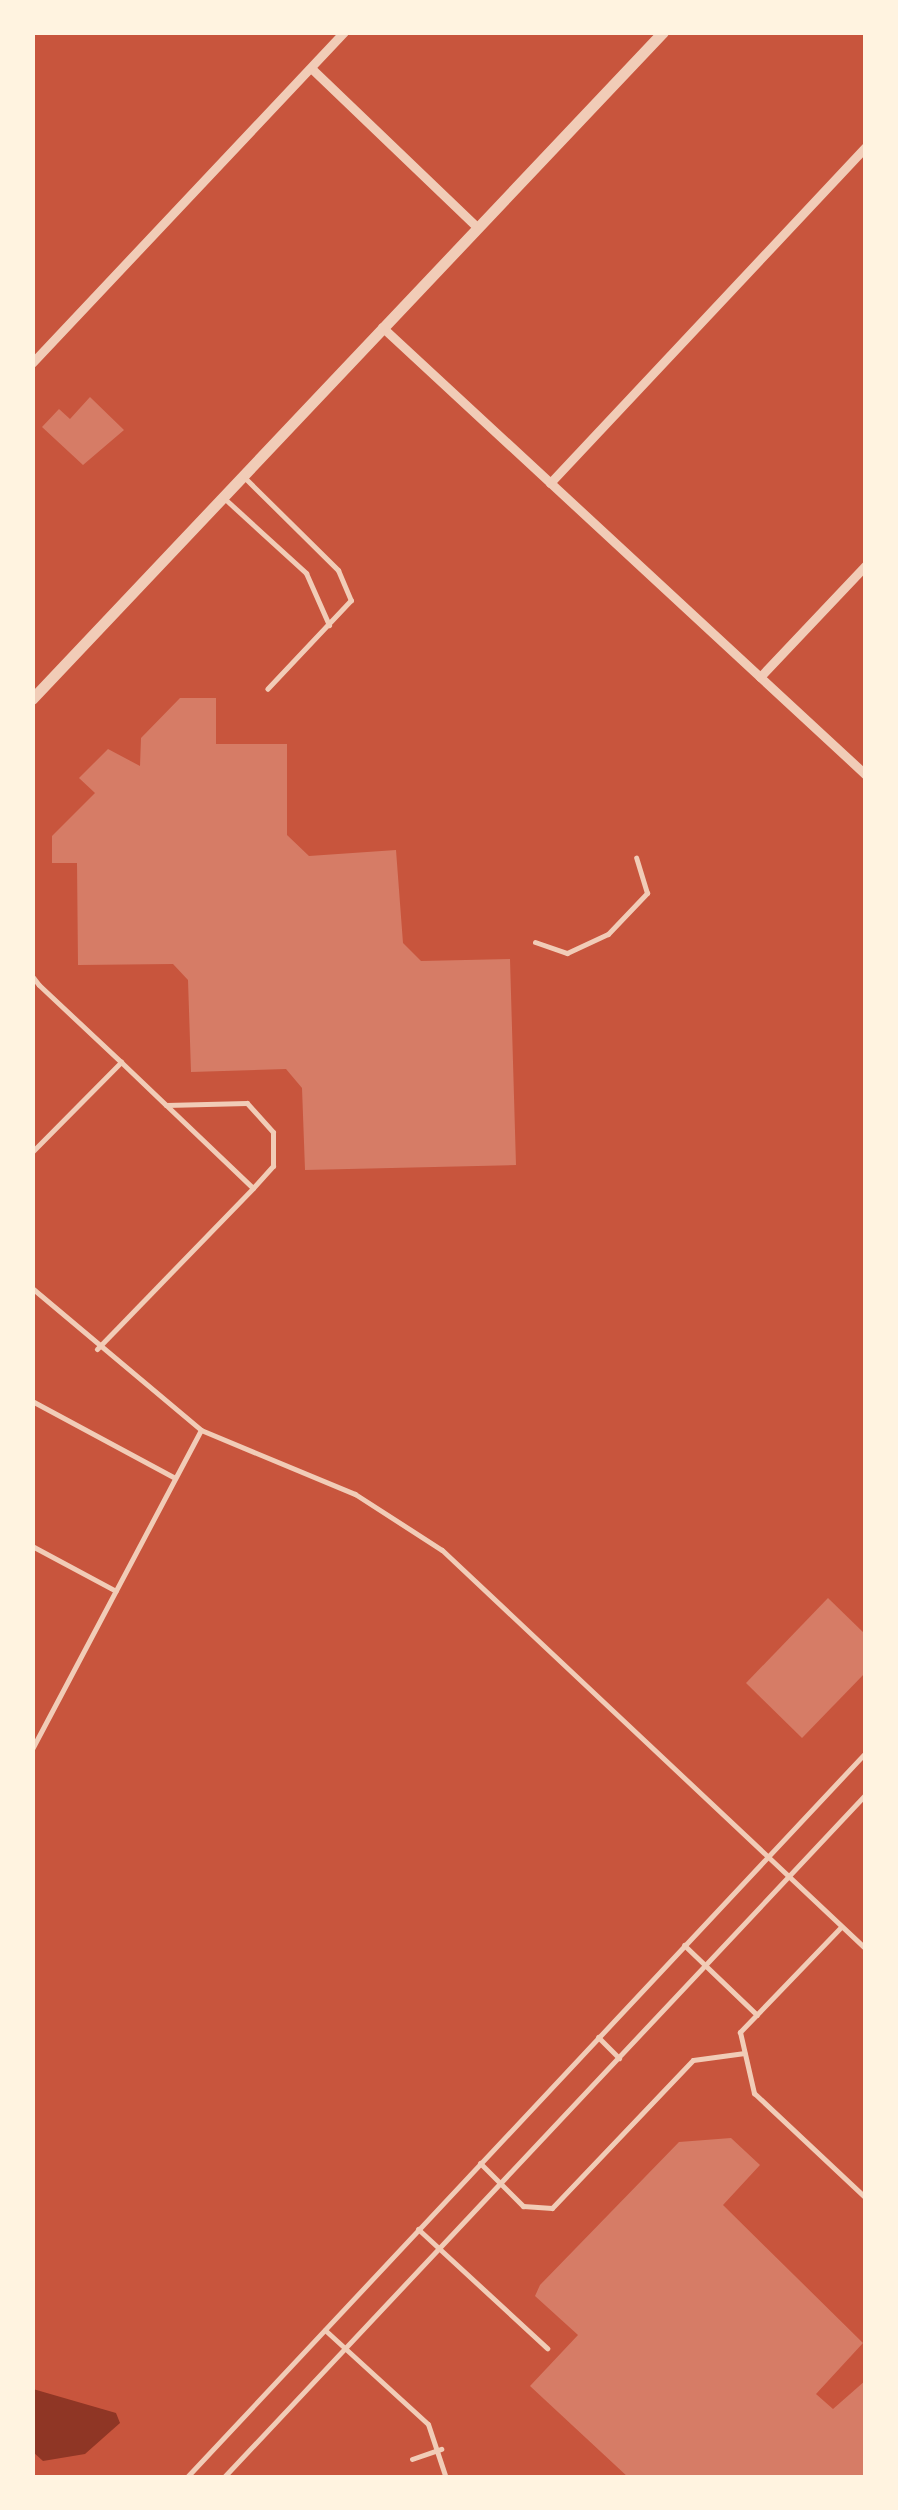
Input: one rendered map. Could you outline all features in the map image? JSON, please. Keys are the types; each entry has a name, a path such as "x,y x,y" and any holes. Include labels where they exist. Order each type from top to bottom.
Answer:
{"street":[{"path":"32,363 344,32"},
{"path":"32,700 476,226 664,32"},
{"path":"310,68 476,226"},
{"path":"550,483 866,146"},
{"path":"382,327 866,775"},
{"path":"760,677 866,565"}],"lane":[{"path":"242,476 348,587 352,600 267,689"},
{"path":"223,496 306,573 329,625"},
{"path":"535,942 566,952 608,934 647,893 636,858"},
{"path":"32,976 253,1188"},
{"path":"32,1152 121,1062"},
{"path":"98,1348 253,1188 278,1146 264,1114 221,1100 166,1105"},
{"path":"32,1288 98,1348 200,1430 355,1494 442,1550 866,1949"},
{"path":"32,1401 175,1478"},
{"path":"32,1749 200,1430"},
{"path":"32,1546 116,1591"},
{"path":"186,2478 865,1753"},
{"path":"224,2478 866,1794"},
{"path":"842,1926 740,2032 754,2093 866,2198"},
{"path":"684,1946 757,2015"},
{"path":"598,2037 619,2058"},
{"path":"480,2163 523,2206 552,2208 694,2060 745,2053"},
{"path":"418,2230 546,2348"},
{"path":"324,2329 428,2424 441,2449 446,2478"},
{"path":"412,2459 441,2449"}],"shaded area":[{"path":"33,2389 116,2413 120,2423 85,2454 43,2461 33,2452"}],"building":[{"path":"90,397 124,430 83,465 42,427 59,409 70,419"},
{"path":"180,698 216,698 216,744 287,744 287,835 309,856 396,850 403,943 421,961 510,959 516,1165 305,1170 302,1088 286,1069 191,1072 188,980 173,964 78,965 77,863 52,863 52,836 95,793 79,778 108,749 140,766 141,738"},
{"path":"828,1598 866,1635 866,1672 802,1738 746,1683"},
{"path":"731,2138 760,2165 723,2205 863,2343 816,2394 833,2409 866,2380 866,2478 629,2478 530,2386 578,2335 535,2296 540,2285 679,2142"}]}
